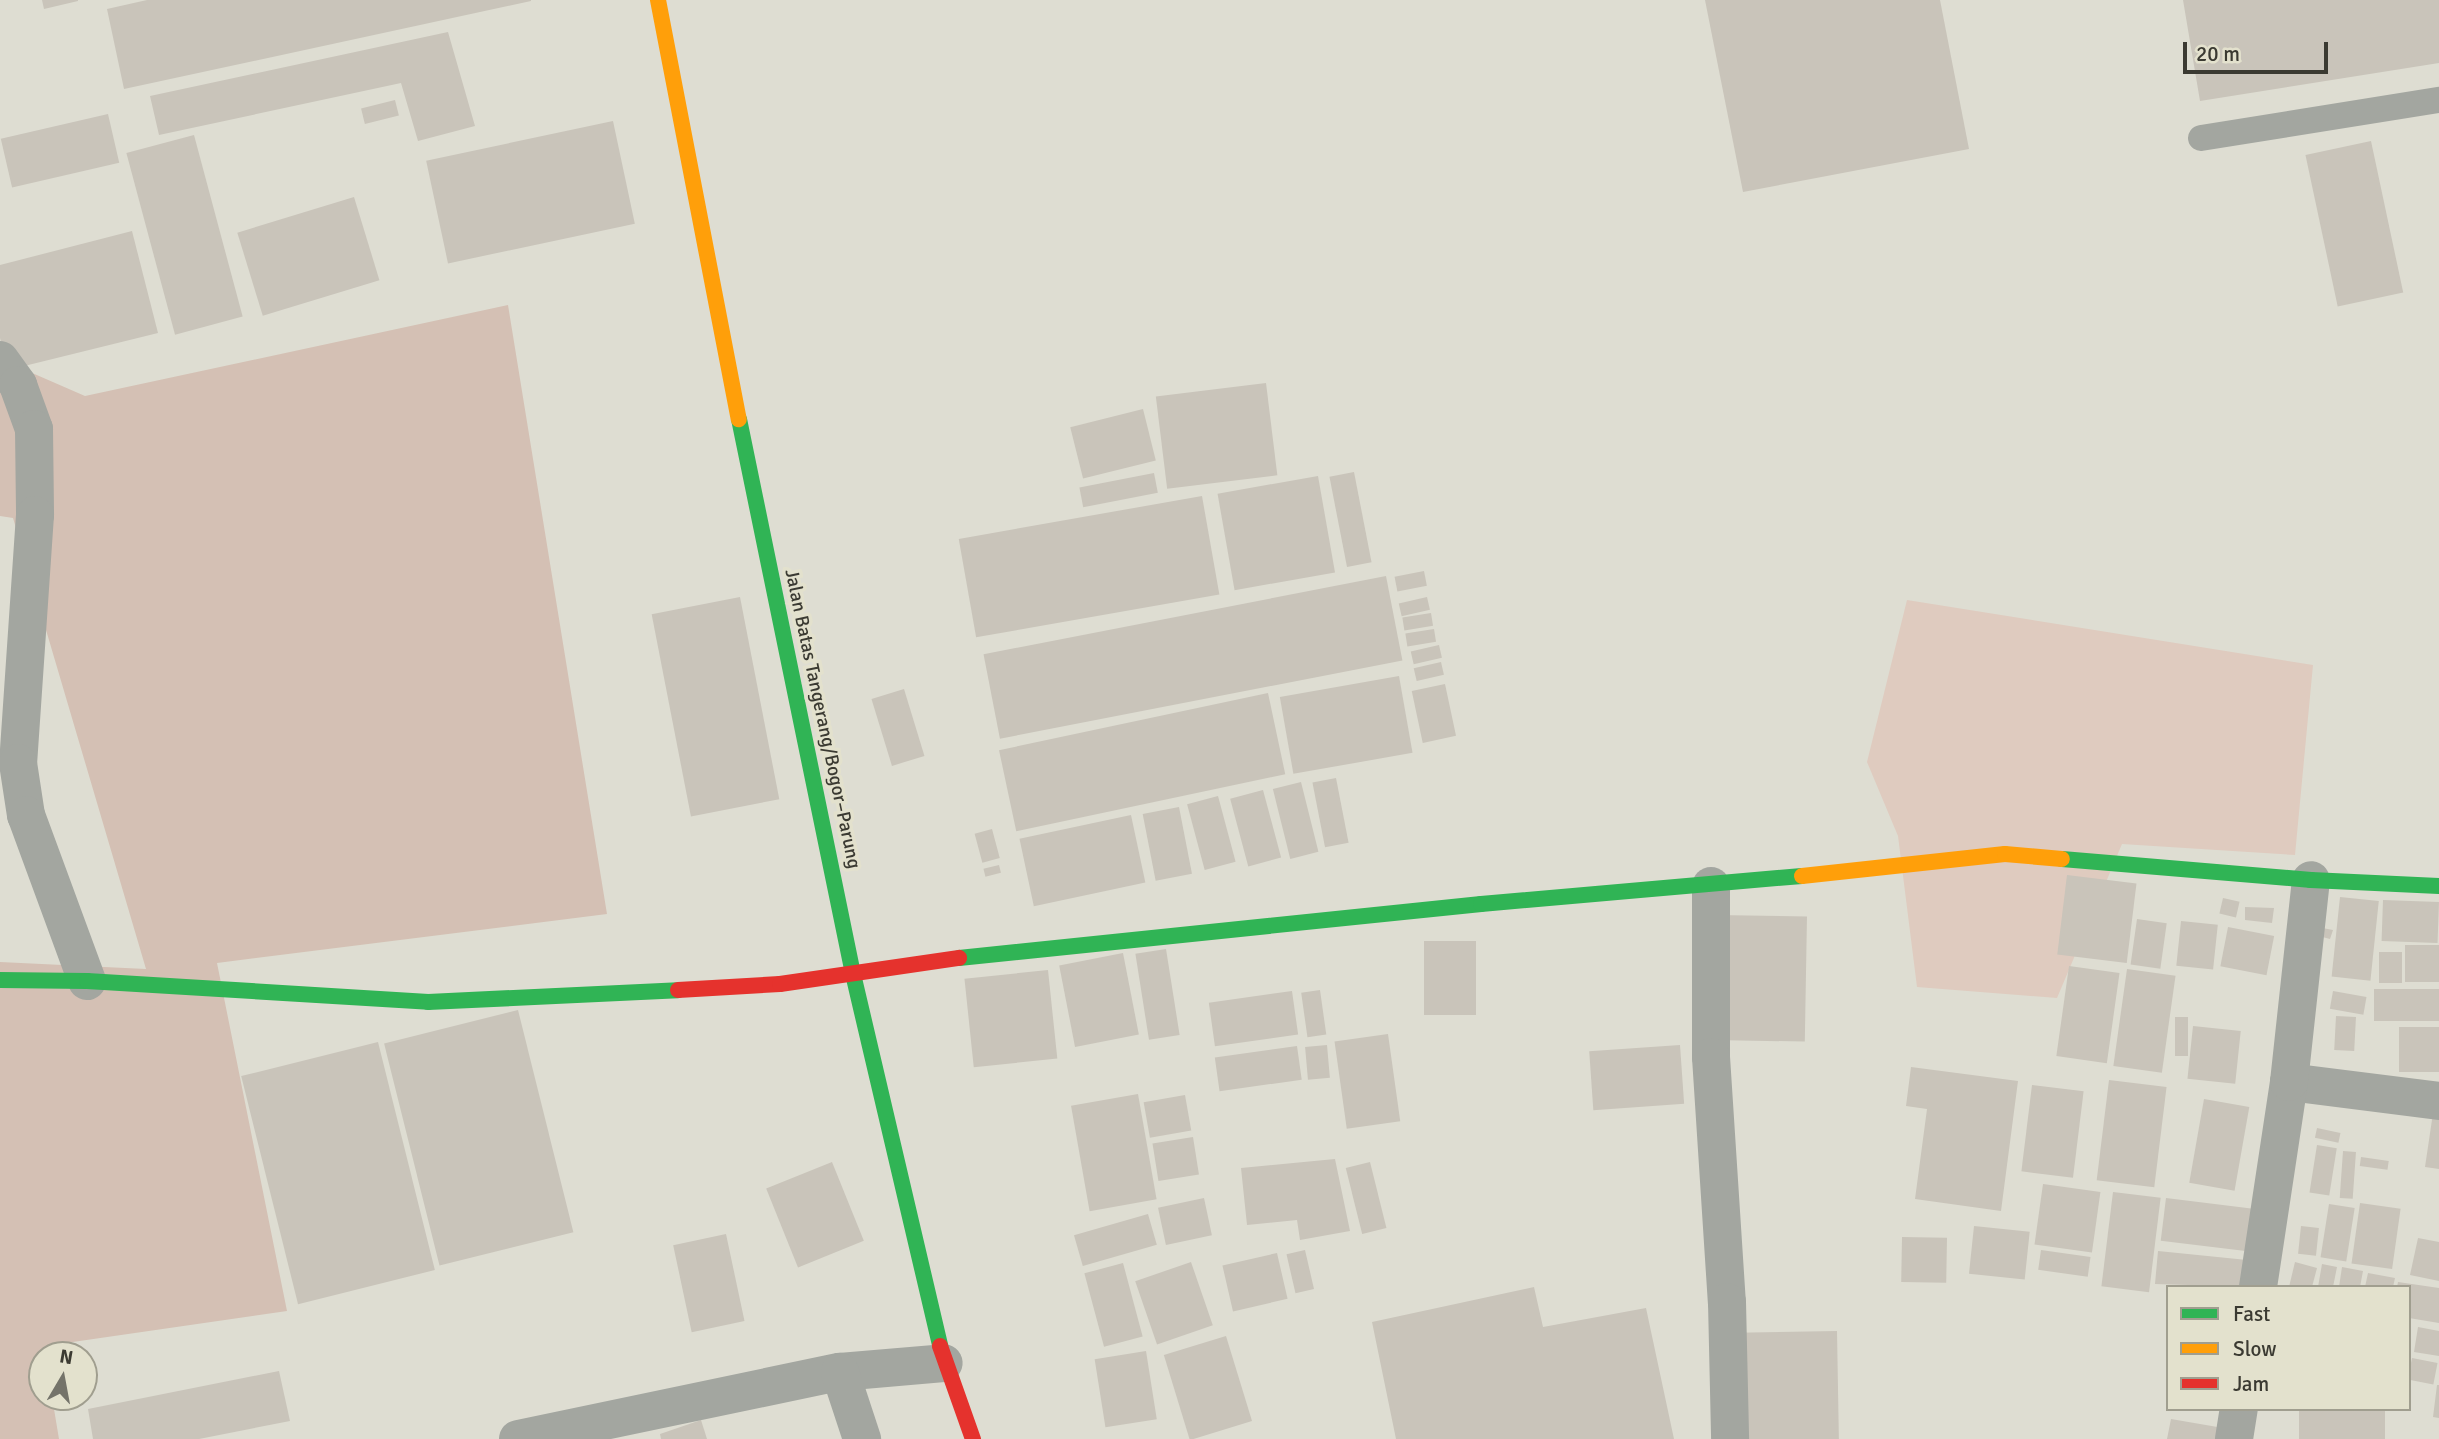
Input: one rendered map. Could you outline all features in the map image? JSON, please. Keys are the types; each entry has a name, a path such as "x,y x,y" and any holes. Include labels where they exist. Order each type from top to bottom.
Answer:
{"street":[{"name":"Jalan Batas Tangerang/Bogor–Parung","path":"658,0 736,405 853,974 944,1363 973,1439"},
{"path":"0,360 18,385 34,429 35,514 18,763 26,815 87,981"},
{"path":"0,980 87,981 277,995 442,1002 780,984 916,963 1481,904 1711,886 2005,854 2311,880 2439,886"},
{"path":"2258,1285 2289,1082 2311,880"},
{"path":"1711,886 1711,1057 1727,1302 1730,1439"},
{"path":"2289,1082 2439,1101"},
{"path":"518,1439 840,1373 944,1363"},
{"path":"840,1373 862,1439"},
{"path":"2234,1439 2239,1411"}],"lane":[{"path":"2200,138 2439,100"}],"shaded area":[{"path":"508,305 607,914 217,963 287,1311 80,1341 28,1341 28,1411 54,1411 59,1439 0,1439 0,962 146,969 13,518 0,516 0,359 85,396"},
{"path":"1907,600 2313,665 2295,855 2122,844 2057,998 1917,987 1898,836 1867,762"}],"building":[{"path":"42,0 78,0 78,1 44,9"},
{"path":"147,0 531,1 124,89 107,9"},
{"path":"1705,0 1940,0 1969,149 1743,192"},
{"path":"2183,0 2439,0 2439,63 2200,101"},
{"path":"448,32 475,126 418,141 401,83 159,135 150,96"},
{"path":"395,100 399,116 365,124 361,108"},
{"path":"108,114 119,163 12,187 1,139"},
{"path":"613,121 635,224 448,263 426,161"},
{"path":"194,135 243,317 175,335 126,153"},
{"path":"2371,141 2403,293 2338,307 2305,155"},
{"path":"354,197 379,280 263,316 237,233"},
{"path":"132,231 158,333 8,370 0,338 0,265"},
{"path":"1266,383 1277,475 1167,489 1156,397"},
{"path":"1143,409 1156,460 1083,479 1070,427"},
{"path":"1354,472 1372,562 1347,567 1329,477"},
{"path":"1154,473 1158,493 1083,507 1079,488"},
{"path":"1318,476 1335,573 1235,590 1218,494"},
{"path":"1202,496 1219,594 976,637 959,539"},
{"path":"1424,571 1427,586 1397,591 1395,577"},
{"path":"1386,576 1402,660 1000,739 984,654"},
{"path":"740,597 779,799 691,816 652,614"},
{"path":"1427,597 1430,610 1402,616 1399,604"},
{"path":"1431,613 1433,626 1404,630 1402,618"},
{"path":"1434,629 1436,642 1407,646 1405,634"},
{"path":"1439,645 1442,658 1414,664 1411,652"},
{"path":"1441,662 1444,675 1417,681 1414,668"},
{"path":"1399,676 1413,753 1293,774 1280,697"},
{"path":"1445,684 1456,736 1423,743 1412,691"},
{"path":"904,689 924,756 892,766 871,699"},
{"path":"1268,693 1285,774 1016,831 999,750"},
{"path":"1336,778 1349,843 1325,847 1312,783"},
{"path":"1301,782 1318,852 1290,859 1273,789"},
{"path":"1263,790 1281,858 1248,866 1230,799"},
{"path":"1218,796 1236,862 1205,870 1187,804"},
{"path":"1179,807 1192,874 1156,881 1143,814"},
{"path":"1131,815 1145,882 1034,906 1019,839"},
{"path":"992,829 1000,858 982,863 975,834"},
{"path":"999,865 1001,873 985,877 983,869"},
{"path":"2067,875 2136,884 2127,963 2057,954"},
{"path":"2340,897 2379,901 2370,981 2332,977"},
{"path":"2223,898 2240,902 2236,917 2219,914"},
{"path":"2383,900 2439,902 2438,943 2382,941"},
{"path":"2245,907 2274,908 2272,923 2245,920"},
{"path":"1716,915 1807,917 1805,1042 1714,1040"},
{"path":"2137,919 2167,923 2160,969 2131,965"},
{"path":"2181,921 2218,925 2213,970 2176,966"},
{"path":"2228,927 2274,936 2267,975 2220,966"},
{"path":"2317,927 2333,930 2330,939 2315,935"},
{"path":"1424,941 1476,941 1476,1015 1424,1015"},
{"path":"2405,945 2439,945 2439,982 2405,982"},
{"path":"1166,949 1180,1035 1149,1040 1135,954"},
{"path":"2379,952 2402,952 2402,983 2379,983"},
{"path":"1123,953 1139,1034 1075,1047 1059,965"},
{"path":"2069,966 2120,973 2107,1063 2056,1056"},
{"path":"2127,969 2176,976 2162,1073 2113,1066"},
{"path":"1048,970 1057,1059 974,1067 964,979"},
{"path":"2374,989 2439,989 2439,1021 2374,1021"},
{"path":"1320,990 1326,1035 1307,1037 1301,993"},
{"path":"1292,991 1298,1035 1215,1046 1209,1003"},
{"path":"2333,991 2366,997 2363,1015 2330,1009"},
{"path":"518,1010 573,1232 439,1266 384,1043"},
{"path":"2336,1016 2356,1017 2354,1051 2334,1050"},
{"path":"2175,1017 2188,1017 2188,1056 2175,1056"},
{"path":"2193,1026 2241,1031 2235,1084 2187,1079"},
{"path":"2399,1027 2439,1027 2439,1072 2399,1072"},
{"path":"1388,1034 1400,1121 1347,1129 1335,1042"},
{"path":"378,1042 435,1270 298,1304 241,1076"},
{"path":"1327,1045 1330,1078 1308,1080 1305,1047"},
{"path":"1680,1045 1684,1104 1593,1110 1589,1051"},
{"path":"1297,1046 1302,1080 1220,1091 1215,1058"},
{"path":"1911,1067 2018,1081 2001,1211 1915,1199 1927,1109 1906,1106"},
{"path":"2109,1080 2167,1087 2154,1187 2097,1180"},
{"path":"2032,1085 2084,1091 2073,1178 2021,1171"},
{"path":"1138,1094 1157,1199 1090,1211 1071,1106"},
{"path":"1185,1095 1191,1130 1150,1138 1144,1102"},
{"path":"2204,1099 2249,1107 2235,1191 2189,1183"},
{"path":"2433,1113 2439,1114 2439,1169 2425,1167"},
{"path":"2317,1128 2340,1133 2338,1143 2315,1138"},
{"path":"1193,1137 1199,1175 1158,1181 1153,1143"},
{"path":"2317,1145 2337,1148 2329,1196 2309,1192"},
{"path":"2343,1151 2356,1152 2353,1199 2340,1198"},
{"path":"2361,1157 2389,1161 2387,1170 2360,1166"},
{"path":"1335,1159 1350,1231 1300,1240 1297,1220 1247,1225 1241,1168"},
{"path":"832,1162 864,1241 798,1267 766,1189"},
{"path":"1370,1162 1386,1228 1362,1234 1346,1168"},
{"path":"2043,1184 2100,1192 2092,1252 2035,1244"},
{"path":"2113,1192 2161,1198 2149,1292 2101,1286"},
{"path":"1204,1198 1212,1235 1166,1245 1158,1208"},
{"path":"2166,1198 2265,1210 2260,1253 2161,1241"},
{"path":"2360,1203 2401,1209 2392,1269 2352,1263"},
{"path":"2329,1204 2355,1208 2346,1261 2321,1257"},
{"path":"1148,1214 1157,1245 1083,1266 1074,1235"},
{"path":"1974,1226 2030,1232 2025,1280 1969,1274"},
{"path":"2301,1226 2319,1228 2316,1256 2298,1254"},
{"path":"726,1234 745,1321 692,1332 673,1245"},
{"path":"1902,1237 1947,1238 1946,1283 1901,1282"},
{"path":"2418,1238 2439,1242 2439,1281 2410,1275"},
{"path":"1305,1250 1314,1289 1295,1293 1286,1254"},
{"path":"2041,1250 2091,1257 2088,1277 2038,1270"},
{"path":"2158,1251 2257,1261 2254,1285 2155,1284"},
{"path":"1277,1253 1288,1299 1233,1311 1222,1266"},
{"path":"1191,1262 1213,1325 1157,1345 1135,1281"},
{"path":"2295,1262 2317,1268 2313,1285 2289,1285"},
{"path":"1123,1263 1143,1336 1104,1347 1084,1273"},
{"path":"2322,1264 2337,1267 2333,1285 2318,1285"},
{"path":"2342,1267 2363,1271 2360,1285 2339,1285"},
{"path":"2368,1273 2395,1278 2393,1285 2365,1285"},
{"path":"2398,1282 2439,1288 2439,1323 2411,1318 2411,1285 2397,1285"},
{"path":"1534,1287 1543,1327 1646,1308 1674,1439 1396,1439 1372,1322"},
{"path":"2418,1327 2439,1331 2439,1356 2414,1352"},
{"path":"1837,1331 1839,1439 1738,1439 1736,1333"},
{"path":"1226,1336 1252,1421 1190,1439 1164,1355"},
{"path":"1146,1351 1157,1419 1105,1427 1095,1359"},
{"path":"2412,1358 2438,1363 2433,1385 2411,1380"},
{"path":"279,1371 290,1421 199,1439 93,1439 88,1411 98,1411 98,1407"},
{"path":"2439,1385 2439,1418 2433,1417"},
{"path":"2299,1411 2385,1411 2385,1439 2299,1439"},
{"path":"2171,1419 2229,1429 2228,1439 2167,1439"},
{"path":"701,1420 707,1439 661,1439 660,1434"}],"traffic: fast":[{"path":"739,419 853,974 940,1346"},
{"path":"2062,859 2311,880 2439,886"},
{"path":"959,958 1481,904 1802,876"},
{"path":"0,980 87,981 428,1002 678,990"}],"traffic: slow":[{"path":"658,0 739,419"},
{"path":"1802,876 2005,854 2062,859"}],"traffic: jam":[{"path":"678,990 780,984 959,958"},
{"path":"940,1346 973,1439"}]}
